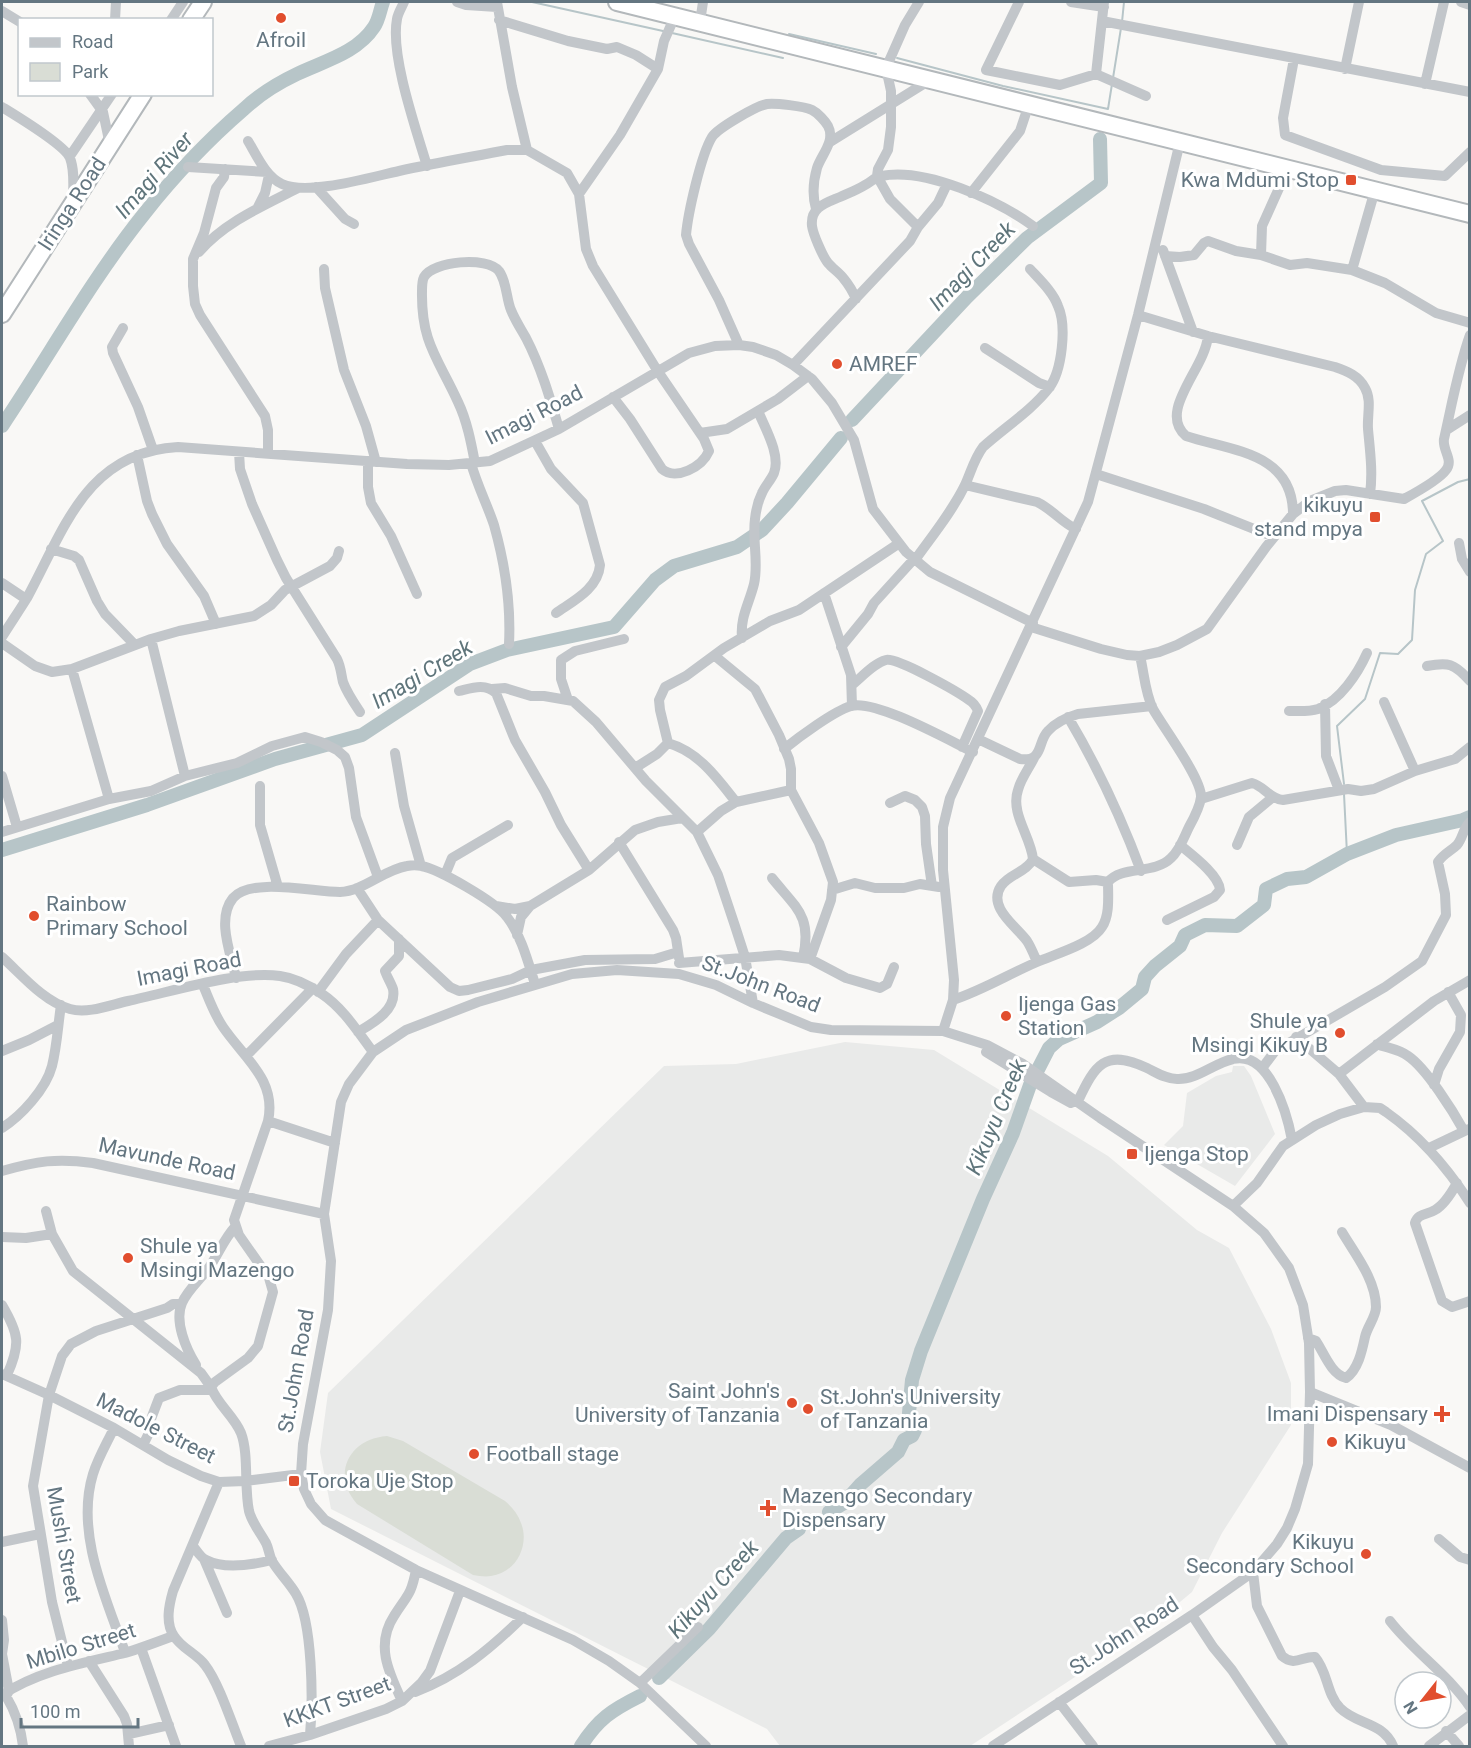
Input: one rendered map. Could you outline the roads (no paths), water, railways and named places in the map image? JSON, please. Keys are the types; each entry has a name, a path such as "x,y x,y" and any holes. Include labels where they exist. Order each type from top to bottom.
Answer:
{"highway":[{"path":"192,18 203,2"},
{"path":"617,2 1470,214"},
{"name":"Iringa Road","path":"2,314 142,96"}],"street":[{"path":"115,18 116,2"},
{"path":"172,18 183,2"},
{"path":"404,2 397,18 399,58 407,97 427,166"},
{"path":"457,2 497,4 512,87 527,150"},
{"path":"700,22 702,2"},
{"path":"918,227 890,199 877,176 890,139 891,91 886,68 905,25 919,2"},
{"path":"1019,2 986,70 1060,85 1096,74 1146,96"},
{"path":"1071,2 1104,4 1096,74"},
{"path":"1345,69 1359,2"},
{"path":"1425,84 1444,2"},
{"path":"1461,2 1470,5"},
{"path":"2,11 18,21"},
{"path":"579,194 620,135 658,69 664,41 675,16"},
{"path":"499,20 568,41 601,48 617,47 636,55 658,69"},
{"path":"1102,21 1470,92"},
{"path":"1294,59 1283,118 1285,135 1381,170 1445,176 1470,152"},
{"path":"830,142 930,80"},
{"path":"105,100 105,117 110,146"},
{"path":"70,156 105,100"},
{"path":"739,345 686,235 701,166 713,136 760,106 768,104 811,110 828,126 831,133 830,142 817,168 813,197 816,209"},
{"path":"971,194 1020,130 1029,104"},
{"path":"2,107 27,122 70,156 72,204"},
{"path":"248,141 268,173 280,183 298,188 316,187 507,150 527,150 567,173 579,194 586,249 593,266 657,370 700,433 709,451 706,457 692,468 668,474 662,469 630,418 612,397"},
{"path":"943,1032 953,1000 954,980 945,889 943,827 950,798 1088,502 1138,315 1179,141"},
{"path":"188,167 268,173"},
{"path":"1261,255 1262,226 1280,186 1282,167"},
{"path":"225,169 224,177 216,188 204,233 193,259 191,271 195,304 265,416 268,430 268,453"},
{"path":"1352,270 1381,170"},
{"path":"257,209 265,193 268,173"},
{"path":"856,299 846,281 824,257 812,226 813,215 816,209 823,204 861,188 877,176 899,173 916,174 971,194 1016,214 1033,226"},
{"path":"792,364 910,241 918,227 938,203 946,184"},
{"path":"316,187 345,219 354,224"},
{"path":"193,259 217,234 257,209 298,188"},
{"path":"1157,236 1193,332"},
{"path":"1165,256 1194,255 1208,241 1290,265 1307,263 1352,270 1385,283 1436,313 1470,322"},
{"path":"509,644 510,614 504,571 493,524 473,463 463,414 432,353 425,333 422,289 424,278 433,269 450,264 481,262 493,266 500,273 510,308 540,370 559,429"},
{"path":"324,269 326,294 344,370 366,426 372,461 368,487 371,503 391,536 417,594"},
{"path":"841,647 868,614 874,603 914,559 954,505 982,447 1036,402 1056,378 1062,332 1061,314 1056,301 1030,269"},
{"path":"1138,315 1208,336 1313,361 1348,372 1359,379 1368,397 1372,475 1370,494"},
{"path":"123,328 112,347 113,353 138,407 153,450"},
{"path":"953,1000 992,985 1081,943 1102,928 1107,912 1108,882 1118,873 1141,871 1167,861 1180,845 1201,799 1200,789 1152,706 1140,656 1177,645 1207,629 1274,537 1293,514 1310,501 1335,490 1404,499 1446,471 1449,462 1443,442 1470,335"},
{"path":"1208,336 1204,353 1178,403 1175,414 1176,424 1186,436 1236,449 1274,468 1291,491 1293,514"},
{"name":"Imagi Road","path":"2,637 26,599 72,512 91,486 112,467 137,455 153,450 178,447 407,464 490,461 559,429 690,352 704,348 739,345 766,351 792,364 808,376 832,403 857,450 873,509 898,544 930,572 1032,625 1101,649 1140,656"},
{"path":"986,348 1039,383 1050,387"},
{"path":"700,433 727,429 758,411 808,376"},
{"path":"742,638 741,624 754,583 757,562 754,536 756,510 762,491 776,470 772,446 758,411"},
{"path":"1448,429 1470,415"},
{"path":"535,441 551,469 583,503 600,569 590,588 556,613"},
{"path":"239,452 240,469 252,504 277,560 337,658 347,691 360,712"},
{"path":"137,455 152,514 167,544 204,596 216,624"},
{"path":"1096,474 1204,509 1274,537"},
{"path":"965,485 1037,502 1047,506 1064,523 1076,529"},
{"path":"1459,543 1462,559 1470,572"},
{"path":"668,743 659,700 662,692 672,682 771,621 799,610 898,544"},
{"path":"51,549 74,556 79,560 105,614 135,645"},
{"path":"2,643 34,666 52,672 72,669 151,639 254,616 271,605 285,590 293,588 330,566 337,558 339,551"},
{"path":"2,583 26,599"},
{"path":"824,594 852,685 852,706"},
{"path":"151,639 185,777"},
{"path":"568,700 561,679 561,660 575,651 624,639"},
{"path":"1289,711 1317,709 1325,704 1354,679 1367,653"},
{"path":"715,656 755,689 784,748 791,769 791,790 819,843 832,876 832,890 827,913 807,958"},
{"path":"852,685 884,660 890,660 906,665 969,700 978,711 962,747"},
{"path":"1426,666 1447,663 1454,666 1470,681"},
{"path":"72,669 109,799"},
{"path":"459,691 483,686 492,689 505,688 531,696 573,701 596,722 635,768 697,832 718,875 745,957 753,1003"},
{"path":"492,689 499,697 515,740 588,870"},
{"path":"1384,702 1415,771"},
{"path":"784,748 852,706 863,704 973,752"},
{"path":"1325,704 1326,756 1339,790"},
{"path":"1037,962 1026,940 1001,910 997,899 1004,882 1030,865 1033,859 1017,808 1018,788 1047,732 1068,717 1152,706"},
{"path":"1068,717 1102,780 1129,837 1141,871"},
{"path":"2,832 109,799 151,791 185,777 237,762 272,746 305,737 337,750 345,758 356,817 378,877"},
{"path":"978,739 1020,759 1035,756"},
{"path":"635,768 657,754 668,743"},
{"path":"668,743 684,748 695,755 736,802"},
{"path":"1201,799 1252,783 1257,784 1277,800 1291,800 1339,790 1374,789 1415,771 1455,759 1470,747"},
{"path":"395,753 404,806 421,866"},
{"path":"2,776 17,827"},
{"path":"260,786 260,825 278,887"},
{"path":"697,832 721,811 736,802 791,790"},
{"path":"890,802 905,796 915,800 922,807 926,816 926,844 932,886"},
{"path":"1237,845 1249,817 1273,797"},
{"path":"517,935 521,917 530,906 588,870 635,830 681,818"},
{"path":"1263,1067 1275,1051 1385,987 1422,961 1446,915 1445,894 1438,862 1445,853 1460,842 1466,824 1470,822"},
{"path":"445,875 452,858 508,825"},
{"path":"619,842 673,930 679,963"},
{"path":"1167,920 1214,897 1220,890 1220,885 1204,865 1180,845"},
{"path":"1033,859 1069,882 1096,880 1108,882"},
{"path":"236,978 225,927 228,906 236,895 247,889 278,887 340,892 357,888 404,867 421,866 445,875 506,915 517,935 535,984"},
{"path":"772,878 805,922 807,958"},
{"path":"832,890 855,883 875,888 904,888 920,884 945,889"},
{"path":"357,888 378,920 450,987 459,991 512,978 531,970 585,960 655,959 679,963 779,955 807,958 846,978 880,988 887,984 894,967"},
{"path":"494,906 515,909 530,906"},
{"path":"246,1056 316,990 352,946 378,920"},
{"path":"358,1032 383,1016 388,1010 393,993 385,971 399,956 399,939"},
{"name":"Imagi Road","path":"2,957 36,989 71,1010 97,1008 236,978 282,976 316,990 332,1002 373,1052"},
{"name":"St.John Road","path":"706,1746 640,1683 609,1661 573,1640 416,1570 325,1520 311,1504 301,1474 303,1444 328,1310 331,1262 324,1214 341,1102 348,1084 373,1052 406,1030 478,1002 572,974 679,963 753,1003 811,1027 831,1030 943,1032 971,1040 1053,1089"},
{"path":"1340,1074 1434,1001 1470,980"},
{"path":"203,985 223,1027 258,1072 269,1092 271,1108 234,1220 235,1227 269,1278 273,1292 258,1346 248,1358 215,1382 212,1388"},
{"path":"1434,1085 1439,1069 1460,1032 1461,1015 1448,992"},
{"path":"2,1128 23,1111 34,1098 51,1069 61,1005"},
{"path":"2,1051 58,1025"},
{"path":"1296,1038 1340,1074 1364,1107"},
{"path":"1377,1044 1407,1055 1434,1085 1467,1130 1429,1148"},
{"path":"1078,1101 1090,1076 1112,1060 1126,1060 1174,1079 1191,1077 1233,1059 1250,1059 1263,1067 1290,1125 1292,1140"},
{"path":"1053,1089 1078,1101 1100,1118"},
{"path":"1053,1089 1100,1118"},
{"path":"1233,1206 1257,1183 1280,1149 1330,1118 1364,1107 1380,1108 1429,1148 1470,1203"},
{"name":"St.John Road","path":"993,1746 1192,1615 1253,1572 1277,1544 1295,1509 1308,1464 1310,1392 1308,1338 1303,1305 1289,1268 1264,1233 1233,1206 1100,1118"},
{"path":"268,1121 334,1143"},
{"name":"Mavunde Road","path":"2,1171 47,1160 93,1163 324,1214"},
{"path":"1457,1183 1437,1209 1420,1215 1415,1223 1442,1301 1452,1307 1470,1301"},
{"path":"46,1211 52,1234 73,1271 201,1373"},
{"path":"235,1227 225,1238 218,1254 181,1304 180,1324 188,1352 241,1434 249,1511 267,1544 272,1560 301,1604 312,1692 310,1735"},
{"path":"1308,1338 1317,1341 1331,1366 1339,1375 1346,1378 1354,1370 1366,1331 1375,1314 1374,1291 1370,1279 1342,1232"},
{"path":"2,1236 26,1238 52,1234"},
{"name":"Mushi Street","path":"68,1666 52,1602 33,1486 49,1395 62,1356 71,1344 96,1330 167,1308 172,1304 181,1304"},
{"path":"2,1305 14,1326 17,1337 15,1358 4,1375"},
{"name":"Madole Street","path":"4,1375 114,1428 185,1469 219,1482 301,1474"},
{"path":"143,1445 152,1427 151,1419 159,1398 180,1390 212,1388"},
{"path":"1310,1392 1390,1425 1470,1468"},
{"path":"114,1428 93,1474 88,1522 97,1570 125,1652"},
{"path":"219,1482 173,1591 168,1606 168,1620 173,1636 205,1665 211,1675 241,1746"},
{"path":"2,1542 40,1534"},
{"path":"1439,1539 1460,1557 1470,1560"},
{"path":"193,1546 204,1559 227,1613"},
{"path":"204,1559 215,1564 234,1566 272,1560"},
{"path":"416,1570 412,1590 392,1619 383,1646 391,1675 407,1697 436,1684 469,1664 492,1647 523,1617"},
{"path":"1253,1572 1257,1606 1282,1656 1290,1662 1296,1662 1315,1656 1325,1672 1328,1688 1340,1707 1386,1734 1393,1746"},
{"name":"KKKT Street","path":"269,1746 310,1735 386,1709 407,1697 430,1671 460,1591"},
{"path":"1192,1615 1283,1746"},
{"path":"2,1620 5,1693 14,1709 23,1746"},
{"path":"1390,1621 1399,1633 1458,1689 1470,1707"},
{"path":"640,1683 698,1627"},
{"name":"Mbilo Street","path":"5,1693 68,1666 141,1648 173,1636"},
{"path":"141,1648 176,1746"},
{"path":"89,1661 119,1706 128,1724 129,1746"},
{"path":"1059,1702 1093,1746"},
{"path":"1429,1746 1470,1715"},
{"path":"129,1734 169,1725"},
{"path":"1446,1731 1459,1746"}],"waterway":[{"name":"Imagi River","path":"2,426 106,265 179,172 217,133 263,94 290,77 339,55 359,43 376,24 383,2"},
{"path":"532,2 663,31"},
{"name":"Imagi Creek","path":"1122,22 1124,2"},
{"name":"Imagi Creek","path":"1113,78 1121,28"},
{"path":"672,33 783,58"},
{"path":"789,34 876,54"},
{"path":"897,58 1003,86 1108,109 1112,84"},
{"name":"Imagi Creek","path":"852,420 967,297 1027,238 1101,183 1100,139"},
{"name":"Imagi Creek","path":"2,850 147,805 275,759 362,735 470,664 507,650 614,627 655,580 674,566 737,547 762,530 841,438"},
{"path":"1344,784 1337,726 1365,699 1380,653 1398,654 1412,640 1415,590 1426,554 1443,541 1422,501 1458,482 1470,479"},
{"path":"1344,794 1347,854"},
{"name":"Kikuyu Creek","path":"829,1512 844,1503 861,1484 898,1452 904,1440 912,1436 915,1430 909,1413 912,1380 921,1351 983,1199 1013,1133 1030,1085 1049,1048 1059,1039 1097,1022 1142,989 1145,977 1180,946 1185,935 1205,925 1237,926 1264,905 1266,889 1287,879 1306,877 1347,854 1396,835 1470,817"},
{"name":"Kikuyu Creek","path":"659,1678 709,1629 786,1538 799,1529"},
{"name":"Kikuyu Creek","path":"581,1746 606,1716 640,1696"}],"place":[{"name":"Afroil","path":"281,18"},
{"name":"Kwa Mdumi Stop","path":"1351,180"},
{"name":"AMREF","path":"837,364"},
{"name":"kikuyu stand mpya","path":"1375,517"},
{"name":"Rainbow Primary School","path":"34,916"},
{"name":"Ijenga Gas Station","path":"1006,1016"},
{"name":"Shule ya Msingi Kikuy B","path":"1340,1033"},
{"name":"Ijenga Stop","path":"1132,1154"},
{"name":"Shule ya Msingi Mazengo","path":"128,1258"},
{"name":"Saint John's University of Tanzania","path":"792,1403"},
{"name":"St.John's University of Tanzania","path":"808,1409"},
{"name":"Imani Dispensary","path":"1442,1414"},
{"name":"Kikuyu","path":"1332,1442"},
{"name":"Football stage","path":"474,1454"},
{"name":"Toroka Uje Stop","path":"294,1481"},
{"name":"Mazengo Secondary Dispensary","path":"768,1508"},
{"name":"Kikuyu Secondary School","path":"1366,1554"}]}
